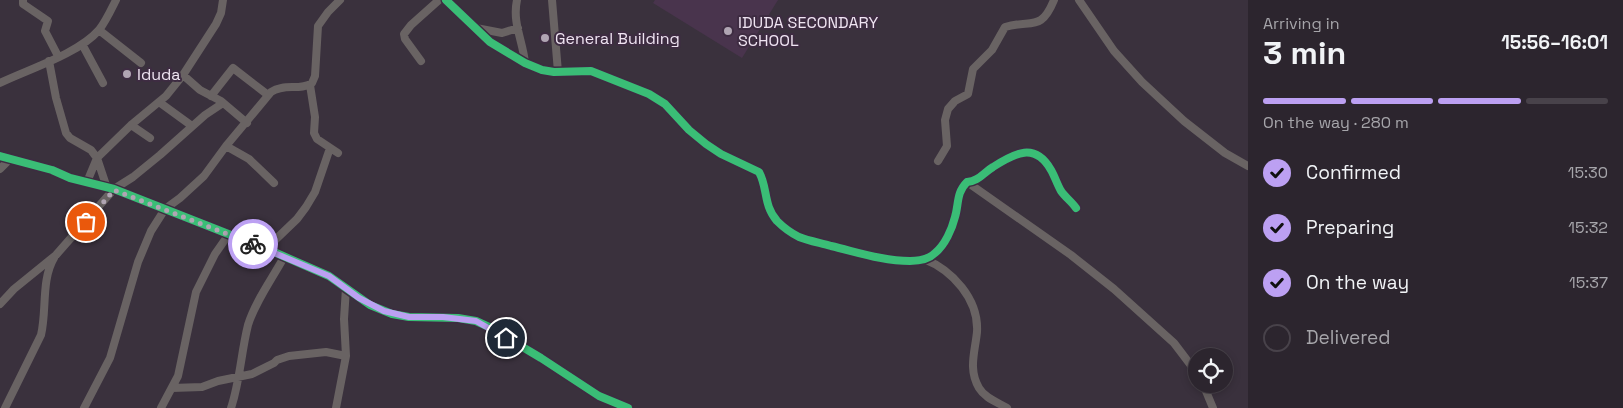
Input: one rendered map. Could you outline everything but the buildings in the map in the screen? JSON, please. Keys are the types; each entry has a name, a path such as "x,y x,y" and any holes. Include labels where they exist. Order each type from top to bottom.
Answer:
{"street":[{"path":"23,0 23,4 48,21 45,30 58,56"},
{"path":"0,83 82,44 98,30 116,0"},
{"path":"87,182 97,158 131,125 159,102 183,76 216,24 221,13 223,0"},
{"path":"338,153 317,139 314,134 310,86 315,76 318,26 340,0"},
{"path":"421,61 405,39 404,34 411,25 439,0"},
{"path":"446,0 494,45 525,63 542,70 558,72 592,71 618,80 658,98 706,144 721,154 759,172 772,214 782,226 797,236 884,259 912,261 924,259 934,254 948,236 955,218 960,189 967,182 977,180 992,167 1016,155 1028,153 1043,158 1061,190 1076,208"},
{"path":"516,0 515,14 524,50 525,63"},
{"path":"552,0 558,72"},
{"path":"938,161 946,146 945,120 948,110 955,101 968,94 973,69 992,50 1005,27 1030,24 1043,19 1049,12 1054,0"},
{"path":"1079,0 1114,51 1132,73 1184,121 1225,153 1247,164"},
{"path":"476,28 502,33 518,28"},
{"path":"98,30 141,63"},
{"path":"82,44 103,83"},
{"path":"49,61 61,122 67,136 91,150 97,158 111,189"},
{"path":"211,96 233,68 268,95"},
{"path":"183,76 200,90 224,104 246,123"},
{"path":"84,408 110,358 142,250 165,210 204,176 268,95 278,88 310,86"},
{"path":"159,102 192,126"},
{"path":"4,408 41,335 48,279 52,262 56,255 111,189 133,177 205,115 224,104"},
{"path":"131,125 150,138"},
{"path":"226,146 249,159 274,183"},
{"path":"263,248 273,242 297,219 306,207 315,192 330,148"},
{"path":"0,156 111,189 274,252 329,276 370,305 392,314 409,317 458,318 481,323 593,392 628,408"},
{"path":"0,169 10,159"},
{"path":"967,182 1071,255 1114,289 1174,343 1188,361"},
{"path":"161,408 180,368 196,292 215,254 229,234"},
{"path":"273,242 274,252"},
{"path":"0,304 14,289 56,255"},
{"path":"231,408 245,341 254,310 284,257"},
{"path":"924,259 937,264 946,271 964,291 972,306 977,330 972,364 974,377 986,397 1007,408"},
{"path":"336,408 346,356 344,319 346,288"},
{"path":"172,388 202,386 258,372 277,360 289,356 326,352 346,356"},
{"path":"1207,393 1213,408"}],"shaded area":[{"name":"IDUDA SECONDARY SCHOOL","path":"655,0 778,0 742,58 653,3"}],"cycle path":[{"path":"446,0 490,42 525,63 542,70 554,72 591,71 649,94 665,104 689,130 706,144 721,154 759,172 773,215 784,228 803,238 890,260 913,261 927,258 939,250 948,236 955,217 959,194 963,186 1009,158 1024,153 1031,153 1045,161 1061,191 1076,208"},
{"path":"0,156 52,170 70,178 114,189 274,252 329,276 370,305 392,314 409,317 458,318 476,321 541,358 599,396 628,408"}],"way so far":[{"path":"86,222 114,190 253,244"}],"place":[{"name":"IDUDA SECONDARY SCHOOL","path":"728,31"},
{"name":"General Building","path":"545,38"},
{"name":"Iduda","path":"127,74"}],"route":[{"path":"253,244 329,276 370,305 392,314 409,317 443,317 476,321 506,338"}]}
